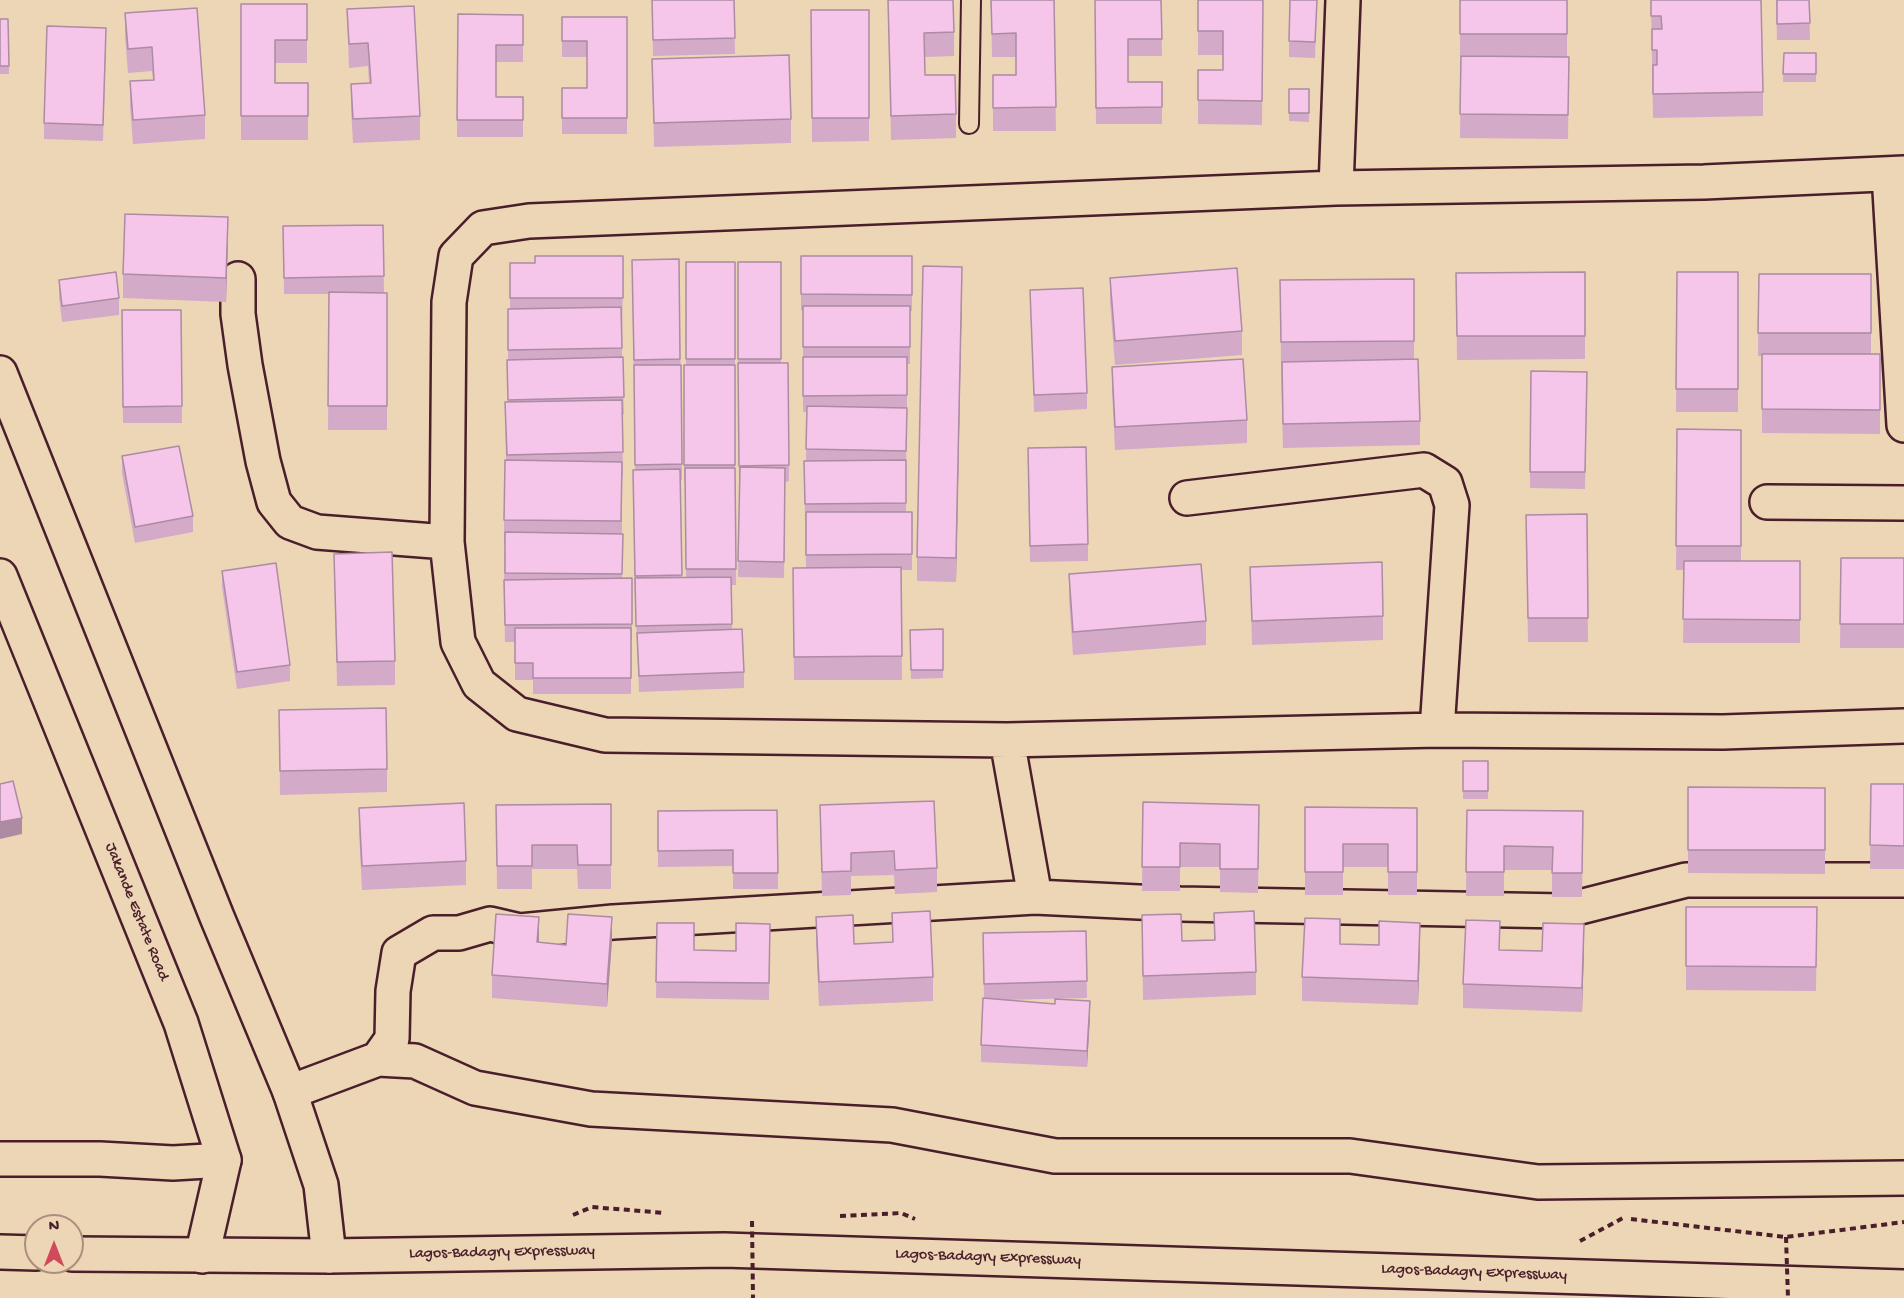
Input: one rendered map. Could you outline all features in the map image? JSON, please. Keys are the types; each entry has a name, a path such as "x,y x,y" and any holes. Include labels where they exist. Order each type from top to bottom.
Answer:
{"street":[{"path":"1336,188 1343,0"},
{"path":"1904,426 1896,173 1704,182 1336,188 529,221 483,228 456,256 449,302 447,542 458,642 479,684 517,714 605,735 1007,740 1437,730 1723,732 1904,726"},
{"path":"238,279 238,314 245,365 263,461 274,502 290,522 317,532 447,542"},
{"path":"0,373 213,906 290,1092 321,1185 329,1256"},
{"path":"1187,498 1424,470 1445,483 1452,505 1437,730"},
{"path":"1767,502 1904,503"},
{"name":"Jakande Estate Road","path":"0,576 181,1023 224,1160"},
{"path":"1007,740 1035,897"},
{"path":"378,1059 392,1039 393,991 399,953 433,933 459,933 490,924 520,931 613,922 1035,897 1180,904 1564,911 1686,880 1904,880"},
{"path":"290,1092 378,1059 415,1061 475,1088 591,1108 892,1125 1054,1156 1350,1156 1538,1182 1904,1178"},
{"path":"0,1159 100,1159 173,1163 224,1160 202,1256"},
{"name":"Lagos-Badagry Expressway","path":"84,1254 329,1256 724,1250 1904,1287"},
{"path":"0,1252 24,1253"}],"lane":[{"path":"969,124 971,0"}],"path":[{"path":"1623,1218 1786,1237 1904,1222"},
{"path":"752,1221 753,1298"},
{"path":"1786,1237 1788,1298"}],"building":[{"path":"652,0 734,0 735,38 653,40"},
{"path":"888,0 953,0 954,32 924,33 925,75 955,75 956,114 891,116"},
{"path":"991,0 1054,0 1056,107 993,108 993,75 1016,75 1016,33 992,34"},
{"path":"1095,0 1161,0 1162,39 1128,39 1128,82 1162,82 1162,107 1096,108"},
{"path":"1198,0 1263,0 1262,101 1198,100 1198,70 1223,70 1223,31 1198,31"},
{"path":"1290,0 1317,0 1315,42 1289,41"},
{"path":"1460,0 1567,0 1567,34 1460,34"},
{"path":"1651,0 1761,0 1763,92 1653,94 1653,65 1657,65 1657,50 1652,50 1652,29 1662,29 1661,16 1651,16"},
{"path":"1777,0 1809,0 1810,23 1777,24"},
{"path":"241,4 307,4 307,40 275,40 275,83 308,83 308,116 241,116"},
{"path":"414,6 420,116 353,119 351,84 371,83 368,43 349,44 347,9"},
{"path":"197,8 205,115 133,120 130,81 154,80 152,47 128,49 125,13"},
{"path":"811,10 869,10 869,118 812,118"},
{"path":"458,14 523,15 523,45 496,45 496,97 523,97 523,120 457,120"},
{"path":"562,17 627,17 627,118 562,118 562,88 587,88 587,41 562,41"},
{"path":"0,19 8,19 9,66 0,66"},
{"path":"47,26 106,28 103,125 44,123"},
{"path":"1784,53 1816,53 1816,74 1783,74"},
{"path":"789,55 791,119 654,123 652,59"},
{"path":"1461,56 1569,57 1568,115 1460,114"},
{"path":"1289,89 1309,89 1309,113 1289,113"},
{"path":"125,214 228,217 226,278 123,274"},
{"path":"383,225 384,276 284,278 283,226"},
{"path":"535,256 623,256 623,298 510,298 510,263 535,263"},
{"path":"801,256 912,256 912,295 801,294"},
{"path":"679,259 680,359 634,360 632,260"},
{"path":"686,262 735,262 735,359 686,359"},
{"path":"738,262 781,262 781,359 738,359"},
{"path":"923,266 962,267 956,558 917,557"},
{"path":"1237,268 1242,331 1115,341 1110,278"},
{"path":"116,272 119,298 62,306 59,280"},
{"path":"1585,272 1585,336 1457,336 1456,273"},
{"path":"1677,272 1738,272 1738,389 1676,389"},
{"path":"1759,274 1871,274 1871,333 1758,333"},
{"path":"1414,279 1414,341 1281,342 1280,280"},
{"path":"1083,288 1087,393 1034,395 1030,290"},
{"path":"329,292 387,293 387,406 328,406"},
{"path":"803,306 910,306 910,347 803,347"},
{"path":"621,307 622,348 508,350 508,309"},
{"path":"122,310 181,310 182,406 123,407"},
{"path":"1762,354 1880,354 1880,410 1762,409"},
{"path":"623,357 624,397 508,400 507,360"},
{"path":"803,357 907,357 907,395 803,396"},
{"path":"1243,359 1247,420 1115,427 1112,367"},
{"path":"1418,359 1420,421 1283,424 1282,362"},
{"path":"738,363 788,363 789,465 739,466"},
{"path":"634,365 681,365 682,464 635,465"},
{"path":"684,365 735,365 735,465 684,465"},
{"path":"1531,371 1587,372 1585,472 1530,472"},
{"path":"622,400 623,452 507,455 505,402"},
{"path":"807,406 907,408 906,451 806,449"},
{"path":"1677,429 1741,430 1741,546 1676,546"},
{"path":"179,446 193,516 135,527 122,456"},
{"path":"1086,447 1088,544 1030,546 1028,448"},
{"path":"505,460 622,462 621,521 504,520"},
{"path":"906,460 906,503 805,504 804,461"},
{"path":"740,467 785,468 784,562 738,561"},
{"path":"685,468 735,468 736,569 686,569"},
{"path":"680,469 682,575 635,576 633,470"},
{"path":"806,512 912,512 912,554 806,555"},
{"path":"1587,514 1588,618 1528,618 1526,515"},
{"path":"505,532 623,534 622,574 505,573"},
{"path":"392,552 395,661 337,662 334,554"},
{"path":"1841,558 1904,558 1904,624 1840,624"},
{"path":"1684,561 1800,561 1800,620 1683,619"},
{"path":"1382,562 1383,616 1252,621 1250,567"},
{"path":"276,563 290,665 237,672 222,571"},
{"path":"1201,564 1206,621 1073,632 1069,574"},
{"path":"901,567 902,656 794,657 793,568"},
{"path":"731,577 732,624 636,626 635,578"},
{"path":"632,578 632,624 505,625 504,580"},
{"path":"515,628 631,628 631,678 533,678 533,663 515,663"},
{"path":"742,629 744,672 639,676 637,633"},
{"path":"943,629 943,670 911,670 910,630"},
{"path":"386,708 387,769 280,771 279,710"},
{"path":"1463,761 1488,761 1488,791 1463,791"},
{"path":"13,781 22,818 0,822 0,784"},
{"path":"1871,784 1904,784 1904,846 1870,845"},
{"path":"1688,787 1825,788 1825,850 1688,850"},
{"path":"934,801 937,868 895,870 894,851 851,853 851,871 822,872 820,805"},
{"path":"1143,802 1259,805 1258,869 1220,869 1220,844 1180,843 1180,867 1142,867"},
{"path":"464,803 466,861 362,866 359,808"},
{"path":"611,804 611,865 578,865 577,845 532,845 532,866 497,866 496,805"},
{"path":"1305,807 1417,808 1417,872 1388,872 1388,844 1343,844 1343,872 1305,872"},
{"path":"777,810 778,873 733,873 733,850 658,851 658,811"},
{"path":"1467,810 1583,811 1582,873 1552,873 1553,847 1504,846 1504,872 1466,872"},
{"path":"1686,907 1817,907 1816,967 1686,966"},
{"path":"930,911 933,977 819,982 816,917 853,915 854,944 893,942 892,913"},
{"path":"1254,911 1256,972 1143,976 1142,915 1181,914 1182,941 1215,940 1214,913"},
{"path":"496,914 539,917 537,942 566,945 568,914 612,917 607,984 492,975"},
{"path":"1305,918 1340,919 1340,944 1379,945 1379,921 1420,923 1418,981 1302,977"},
{"path":"1466,920 1500,921 1499,950 1542,951 1543,923 1584,924 1582,988 1463,984"},
{"path":"657,923 694,923 694,950 736,951 736,923 770,924 769,983 656,982"},
{"path":"1086,931 1087,981 984,984 983,933"},
{"path":"983,998 1055,1004 1055,999 1090,1001 1087,1051 981,1045"}]}
